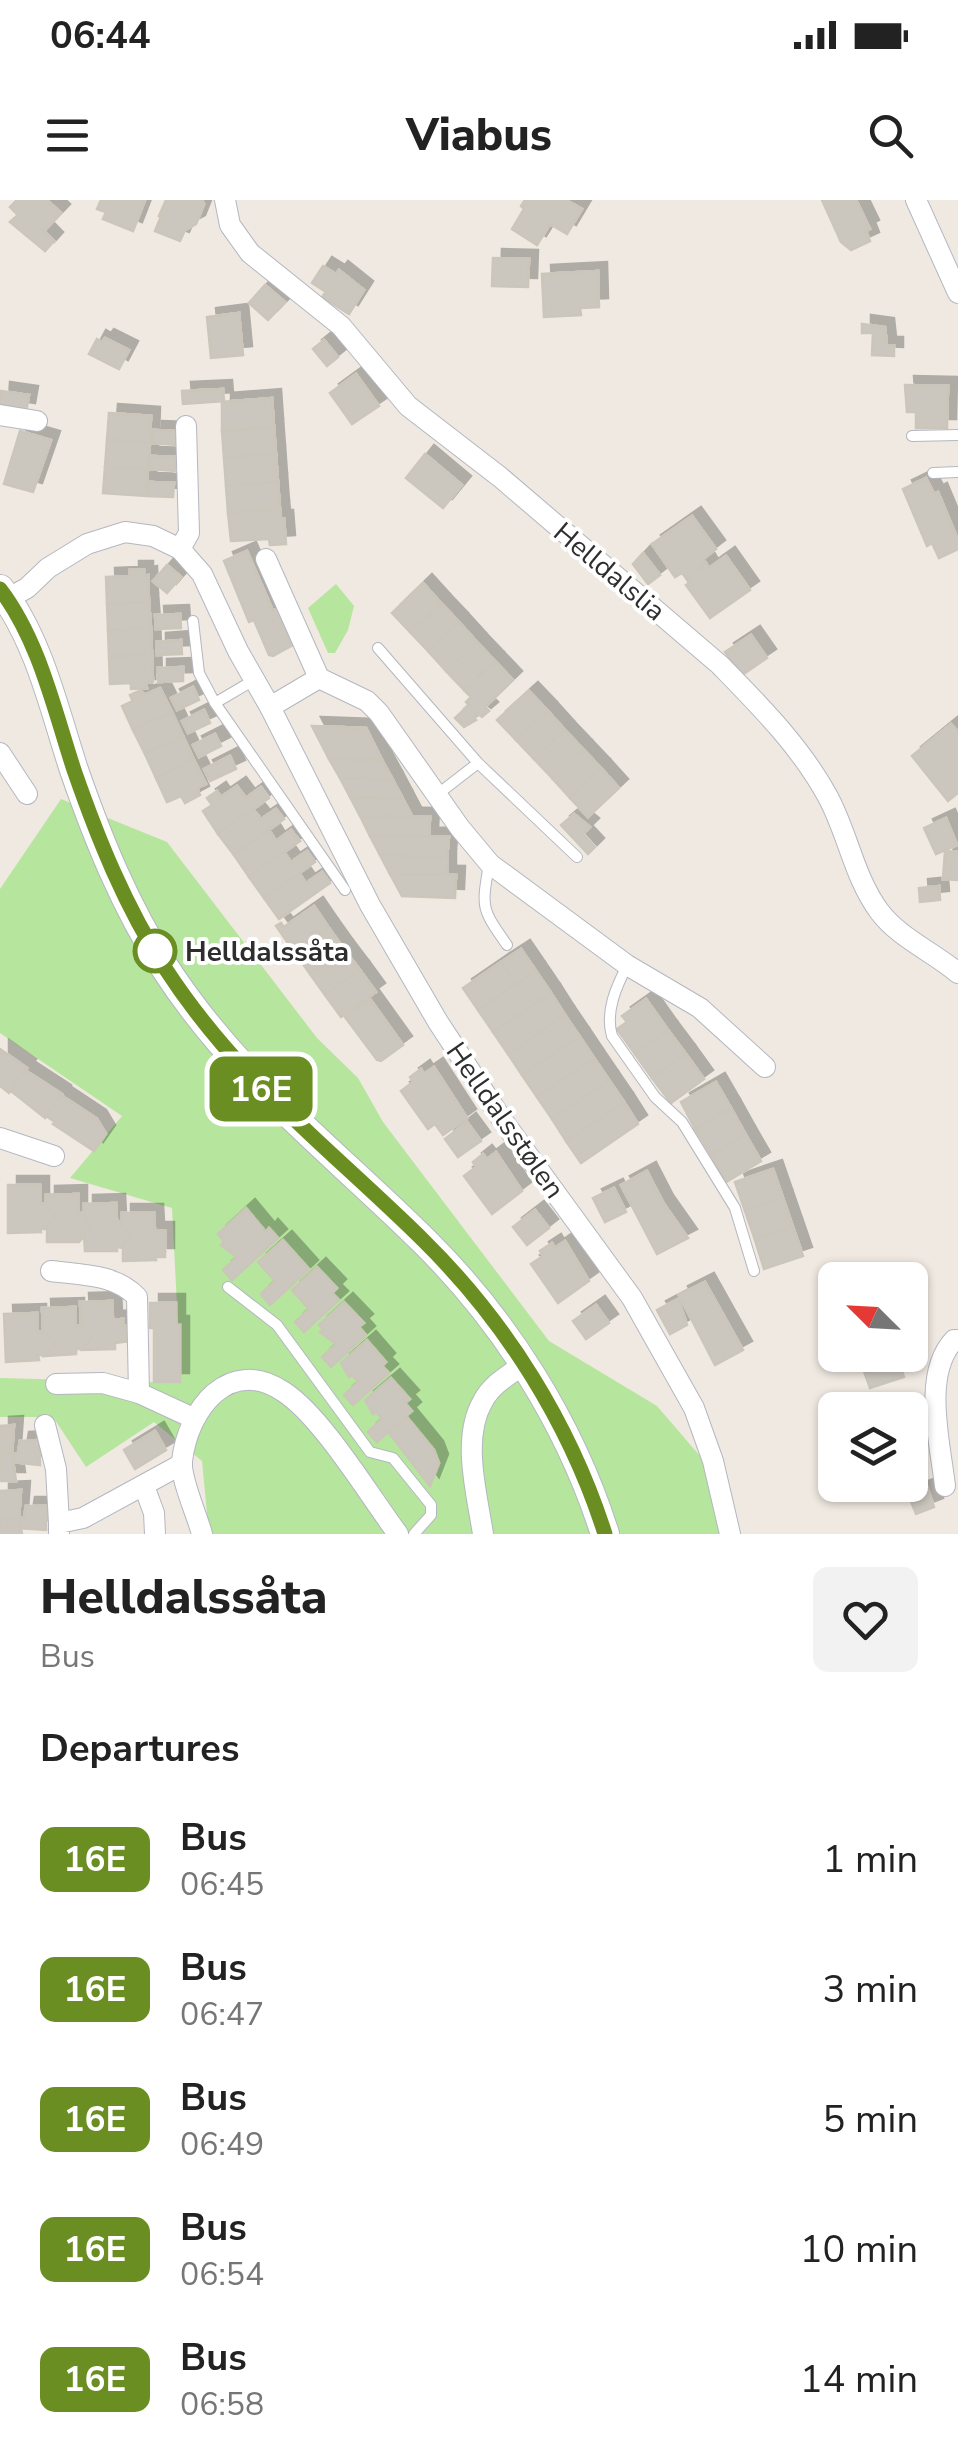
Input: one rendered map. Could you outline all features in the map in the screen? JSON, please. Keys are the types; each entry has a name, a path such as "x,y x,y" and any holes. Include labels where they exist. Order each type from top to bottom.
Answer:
{"main road":[{"path":"4,594 48,688 103,850 144,934 217,1040 255,1083 455,1274 524,1364 572,1450 605,1534"}],"street":[{"name":"Helldalslia","path":"224,200 230,226 250,252 341,326 408,406 500,477 752,698 797,748 830,800 862,880 881,914 958,973"},
{"path":"916,200 958,293"},
{"path":"0,415 37,421"},
{"path":"4,594 26,588 48,568 87,544 126,532 153,536 180,549 189,532 186,426"},
{"name":"Helldalsstølen","path":"180,549 202,574 370,905 438,1022 632,1298 694,1408 713,1461 730,1534"},
{"path":"266,560 319,678 367,701 490,864 628,965 700,1008 764,1067"},
{"path":"270,707 319,678"},
{"path":"0,752 27,794"},
{"path":"0,1138 54,1156"},
{"path":"51,1271 110,1279 125,1284 137,1297 139,1393"},
{"path":"944,1486 936,1396 940,1354 958,1340"},
{"path":"484,1534 472,1454 474,1428 481,1403 493,1387 524,1364"},
{"path":"202,1534 182,1464 193,1418 208,1397 231,1382 258,1380 280,1389 304,1407 398,1534"},
{"path":"56,1384 103,1383 139,1393 193,1418"},
{"path":"45,1426 56,1469 59,1529 182,1464"},
{"path":"144,1486 154,1513 155,1534"}],"lane":[{"path":"912,436 958,435"},
{"path":"933,472 958,472"},
{"path":"193,620 199,673 215,703 344,890"},
{"path":"378,648 478,763 578,857"},
{"path":"215,703 254,680"},
{"path":"438,794 478,763"},
{"path":"490,864 482,902 507,946"},
{"path":"628,965 616,988 608,1024 612,1036 656,1097 682,1122 734,1208 754,1271"},
{"path":"228,1287 277,1325 370,1452 393,1458 431,1505 430,1515 414,1534"}],"green space":[{"path":"336,584 354,606 348,630 335,653 328,653 308,608"},
{"path":"61,799 167,842 317,1038 358,1078 383,1122 549,1341 657,1406 724,1484 740,1534 209,1534 202,1461 154,1422 86,1467 53,1417 0,1417 0,1378 181,1383 172,1208 70,1178 122,1116 0,1033 0,889"}],"building":[{"path":"17,200 47,200 61,213 44,231 54,241 45,251 10,222 18,215 10,207"},
{"path":"101,200 145,200 133,231 103,219 106,212 97,209"},
{"path":"166,200 202,200 204,204 196,224 185,230 180,241 155,231 160,219 167,222 159,216"},
{"path":"525,200 566,200 582,209 567,234 550,224 537,245 512,229"},
{"path":"822,200 856,200 870,229 866,231 870,241 851,250 841,242"},
{"path":"493,258 529,259 528,287 492,286"},
{"path":"323,266 336,274 339,270 364,290 349,314 322,297 326,292 312,283"},
{"path":"598,271 599,307 580,308 581,315 544,317 542,274"},
{"path":"265,285 285,302 268,320 249,303"},
{"path":"239,313 243,355 211,358 207,317"},
{"path":"862,324 885,327 887,346 894,346 894,356 872,355 873,333 862,333"},
{"path":"105,338 129,350 119,369 89,354 97,339 102,342"},
{"path":"324,340 338,357 327,366 313,349"},
{"path":"356,374 379,406 352,424 330,393"},
{"path":"905,385 948,386 947,428 916,428 916,412 907,412"},
{"path":"223,389 224,401 183,404 182,391"},
{"path":"1,391 29,395 26,412 0,408"},
{"path":"272,398 274,427 222,431 222,402"},
{"path":"109,413 151,416 150,443 107,440"},
{"path":"274,427 276,454 224,458 222,431"},
{"path":"153,430 178,431 177,445 152,443"},
{"path":"20,431 51,440 33,492 4,484"},
{"path":"107,440 150,443 148,469 105,467"},
{"path":"276,454 278,482 226,486 224,458"},
{"path":"425,454 462,485 443,508 406,478"},
{"path":"151,456 176,457 175,471 150,469"},
{"path":"105,467 148,469 146,496 103,493"},
{"path":"926,478 934,494 938,492 958,540 958,549 939,558 932,543 927,546 903,489"},
{"path":"149,482 174,483 173,497 148,496"},
{"path":"278,482 280,509 228,513 226,486"},
{"path":"280,509 286,544 270,545 269,539 231,541 228,513"},
{"path":"692,516 716,549 703,559 706,563 686,578 682,573 675,577 652,544"},
{"path":"247,551 273,611 277,609 293,645 273,656 269,655 254,620 249,622 224,561"},
{"path":"643,553 660,575 648,584 633,564"},
{"path":"726,556 750,590 710,618 686,585 686,578 706,563 709,568"},
{"path":"167,565 181,577 167,593 153,581"},
{"path":"130,570 144,570 144,576 148,575 149,602 107,604 106,577 130,576"},
{"path":"423,583 441,603 410,632 392,613"},
{"path":"149,602 151,628 108,630 107,604"},
{"path":"441,603 459,622 428,651 410,632"},
{"path":"180,614 181,628 156,629 155,615"},
{"path":"459,622 477,642 446,671 428,651"},
{"path":"151,628 152,655 109,657 108,630"},
{"path":"751,635 767,658 742,675 725,652"},
{"path":"181,640 182,654 157,655 157,642"},
{"path":"477,642 495,661 464,690 446,671"},
{"path":"152,655 153,682 146,682 147,688 131,689 131,683 110,684 109,657"},
{"path":"495,661 513,680 485,707 489,711 482,717 477,713 476,720 464,727 455,718 469,705 466,702 471,697 464,690"},
{"path":"183,667 183,681 158,682 158,668"},
{"path":"193,687 199,700 177,710 171,698"},
{"path":"160,688 172,712 133,730 122,706 133,701 130,695 141,690 144,695"},
{"path":"529,691 548,711 516,740 497,720"},
{"path":"204,710 210,723 188,733 182,721"},
{"path":"548,711 565,730 534,759 516,740"},
{"path":"172,712 183,736 145,754 133,730"},
{"path":"951,724 958,732 958,793 948,801 912,756"},
{"path":"312,726 366,728 382,760 329,759"},
{"path":"565,730 583,749 552,778 534,759"},
{"path":"215,734 221,746 199,757 193,745"},
{"path":"183,736 194,760 156,778 145,754"},
{"path":"583,749 601,768 570,798 552,778"},
{"path":"230,756 236,769 210,781 204,769"},
{"path":"329,759 382,760 393,780 340,778"},
{"path":"194,760 206,784 197,788 200,795 185,803 181,796 167,802 156,778"},
{"path":"601,768 619,788 588,817 570,798"},
{"path":"340,778 393,780 403,799 350,797"},
{"path":"237,786 246,798 261,787 269,798 218,834 203,811 212,805 207,798 217,791 221,797"},
{"path":"350,797 403,799 413,818 360,816"},
{"path":"253,809 261,819 276,809 284,819 234,855 218,834"},
{"path":"574,814 590,827 583,834 595,847 588,854 561,825"},
{"path":"360,816 430,817 429,838 370,836"},
{"path":"946,818 957,845 936,854 924,828"},
{"path":"269,830 276,841 291,830 300,841 249,877 234,855"},
{"path":"370,836 449,837 447,858 380,855"},
{"path":"307,851 315,862 264,898 249,877 284,852 291,862"},
{"path":"945,851 958,852 958,880 943,879"},
{"path":"380,855 447,858 447,876 390,874"},
{"path":"322,872 330,883 279,919 264,898 299,873 306,883"},
{"path":"390,874 456,875 455,898 402,896"},
{"path":"939,886 940,900 920,902 919,888"},
{"path":"314,906 329,928 295,953 276,926 281,923 284,927"},
{"path":"329,928 344,949 310,974 295,953"},
{"path":"344,949 360,970 325,995 310,974"},
{"path":"521,949 536,971 516,984 501,962"},
{"path":"501,962 516,984 478,1010 463,988"},
{"path":"360,970 376,992 341,1017 325,995"},
{"path":"536,971 551,993 493,1032 478,1010"},
{"path":"551,993 565,1015 508,1054 493,1032"},
{"path":"370,999 403,1045 381,1061 345,1017"},
{"path":"646,999 668,1030 635,1054 617,1029 627,1022 622,1016"},
{"path":"565,1015 580,1037 522,1075 508,1054"},
{"path":"668,1030 686,1054 652,1078 635,1054"},
{"path":"580,1037 594,1058 537,1097 522,1075"},
{"path":"0,1049 27,1068 9,1093 0,1086"},
{"path":"686,1054 704,1079 671,1103 652,1078"},
{"path":"594,1058 609,1080 552,1119 537,1097"},
{"path":"434,1067 467,1118 443,1135 435,1124 428,1129 401,1091 421,1069 424,1074"},
{"path":"25,1070 62,1094 45,1118 11,1091"},
{"path":"609,1080 624,1102 566,1141 552,1119"},
{"path":"716,1082 731,1108 695,1129 681,1102"},
{"path":"61,1095 97,1119 106,1134 94,1151 46,1116"},
{"path":"624,1102 638,1124 581,1163 566,1141"},
{"path":"731,1108 746,1135 711,1155 695,1129"},
{"path":"467,1122 481,1141 458,1157 445,1139"},
{"path":"746,1135 761,1161 726,1182 711,1155"},
{"path":"496,1152 522,1191 492,1214 464,1176 476,1167 473,1162 483,1154 487,1159"},
{"path":"773,1169 783,1198 745,1211 735,1182"},
{"path":"647,1171 688,1238 657,1254 621,1185"},
{"path":"8,1185 40,1185 40,1204 46,1203 56,1216 47,1229 8,1233"},
{"path":"614,1188 626,1212 605,1222 593,1198"},
{"path":"78,1194 78,1213 84,1213 93,1225 79,1242 47,1242 47,1226 56,1216 46,1206 46,1195"},
{"path":"783,1198 793,1227 755,1240 745,1211"},
{"path":"116,1203 117,1222 122,1222 132,1235 117,1251 85,1251 84,1234 93,1225 84,1216 84,1204"},
{"path":"246,1208 266,1232 269,1228 278,1238 232,1280 223,1270 237,1257 221,1245 224,1242 218,1234"},
{"path":"535,1210 549,1228 527,1245 513,1227"},
{"path":"122,1213 154,1213 155,1231 165,1231 165,1257 123,1261 123,1244 132,1235 122,1226"},
{"path":"793,1227 803,1256 764,1269 755,1240"},
{"path":"283,1240 309,1269 270,1305 261,1294 275,1281 258,1262"},
{"path":"565,1241 589,1281 558,1303 531,1264 543,1256 540,1251"},
{"path":"317,1267 337,1288 332,1293 339,1300 304,1332 295,1322 309,1309 292,1290"},
{"path":"705,1282 743,1350 715,1365 679,1295"},
{"path":"678,1299 687,1325 670,1334 657,1310"},
{"path":"112,1301 113,1320 123,1319 123,1326 130,1325 131,1341 115,1343 115,1349 82,1350 93,1336 81,1325 80,1302"},
{"path":"344,1302 364,1323 359,1327 366,1335 331,1367 322,1357 336,1344 320,1332 323,1329 319,1325"},
{"path":"150,1303 176,1303 180,1382 154,1382"},
{"path":"596,1305 609,1323 586,1339 573,1321"},
{"path":"75,1307 75,1326 81,1325 93,1336 82,1349 76,1349 76,1354 44,1356 56,1343 43,1331 42,1308"},
{"path":"37,1313 37,1332 43,1331 56,1343 44,1355 38,1355 39,1360 6,1362 4,1314"},
{"path":"367,1340 386,1362 382,1366 389,1373 353,1405 344,1395 358,1382 352,1375 349,1377 341,1363"},
{"path":"864,1372 902,1372 904,1377 870,1388"},
{"path":"391,1378 410,1399 405,1403 412,1411 377,1442 368,1432 382,1419 376,1412 373,1414 365,1400"},
{"path":"407,1417 434,1450 439,1463 430,1486 389,1433"},
{"path":"14,1425 12,1454 0,1454 0,1426"},
{"path":"155,1431 166,1450 135,1469 124,1450"},
{"path":"39,1440 40,1465 12,1462 20,1441"},
{"path":"0,1454 12,1454 16,1481 0,1481"},
{"path":"21,1490 19,1518 0,1519 0,1491"},
{"path":"928,1490 934,1507 916,1514 911,1502 928,1502"},
{"path":"26,1506 46,1506 46,1530 19,1528 19,1518 24,1518"},
{"path":"19,1518 22,1534 0,1534 0,1519"}],"bus line":[{"name":"16E","path":"0,589 33,650 118,885 165,967 217,1040 255,1083 426,1243 504,1335 572,1450 605,1534"}],"place":[{"name":"Helldalssåta","path":"155,951"}]}
